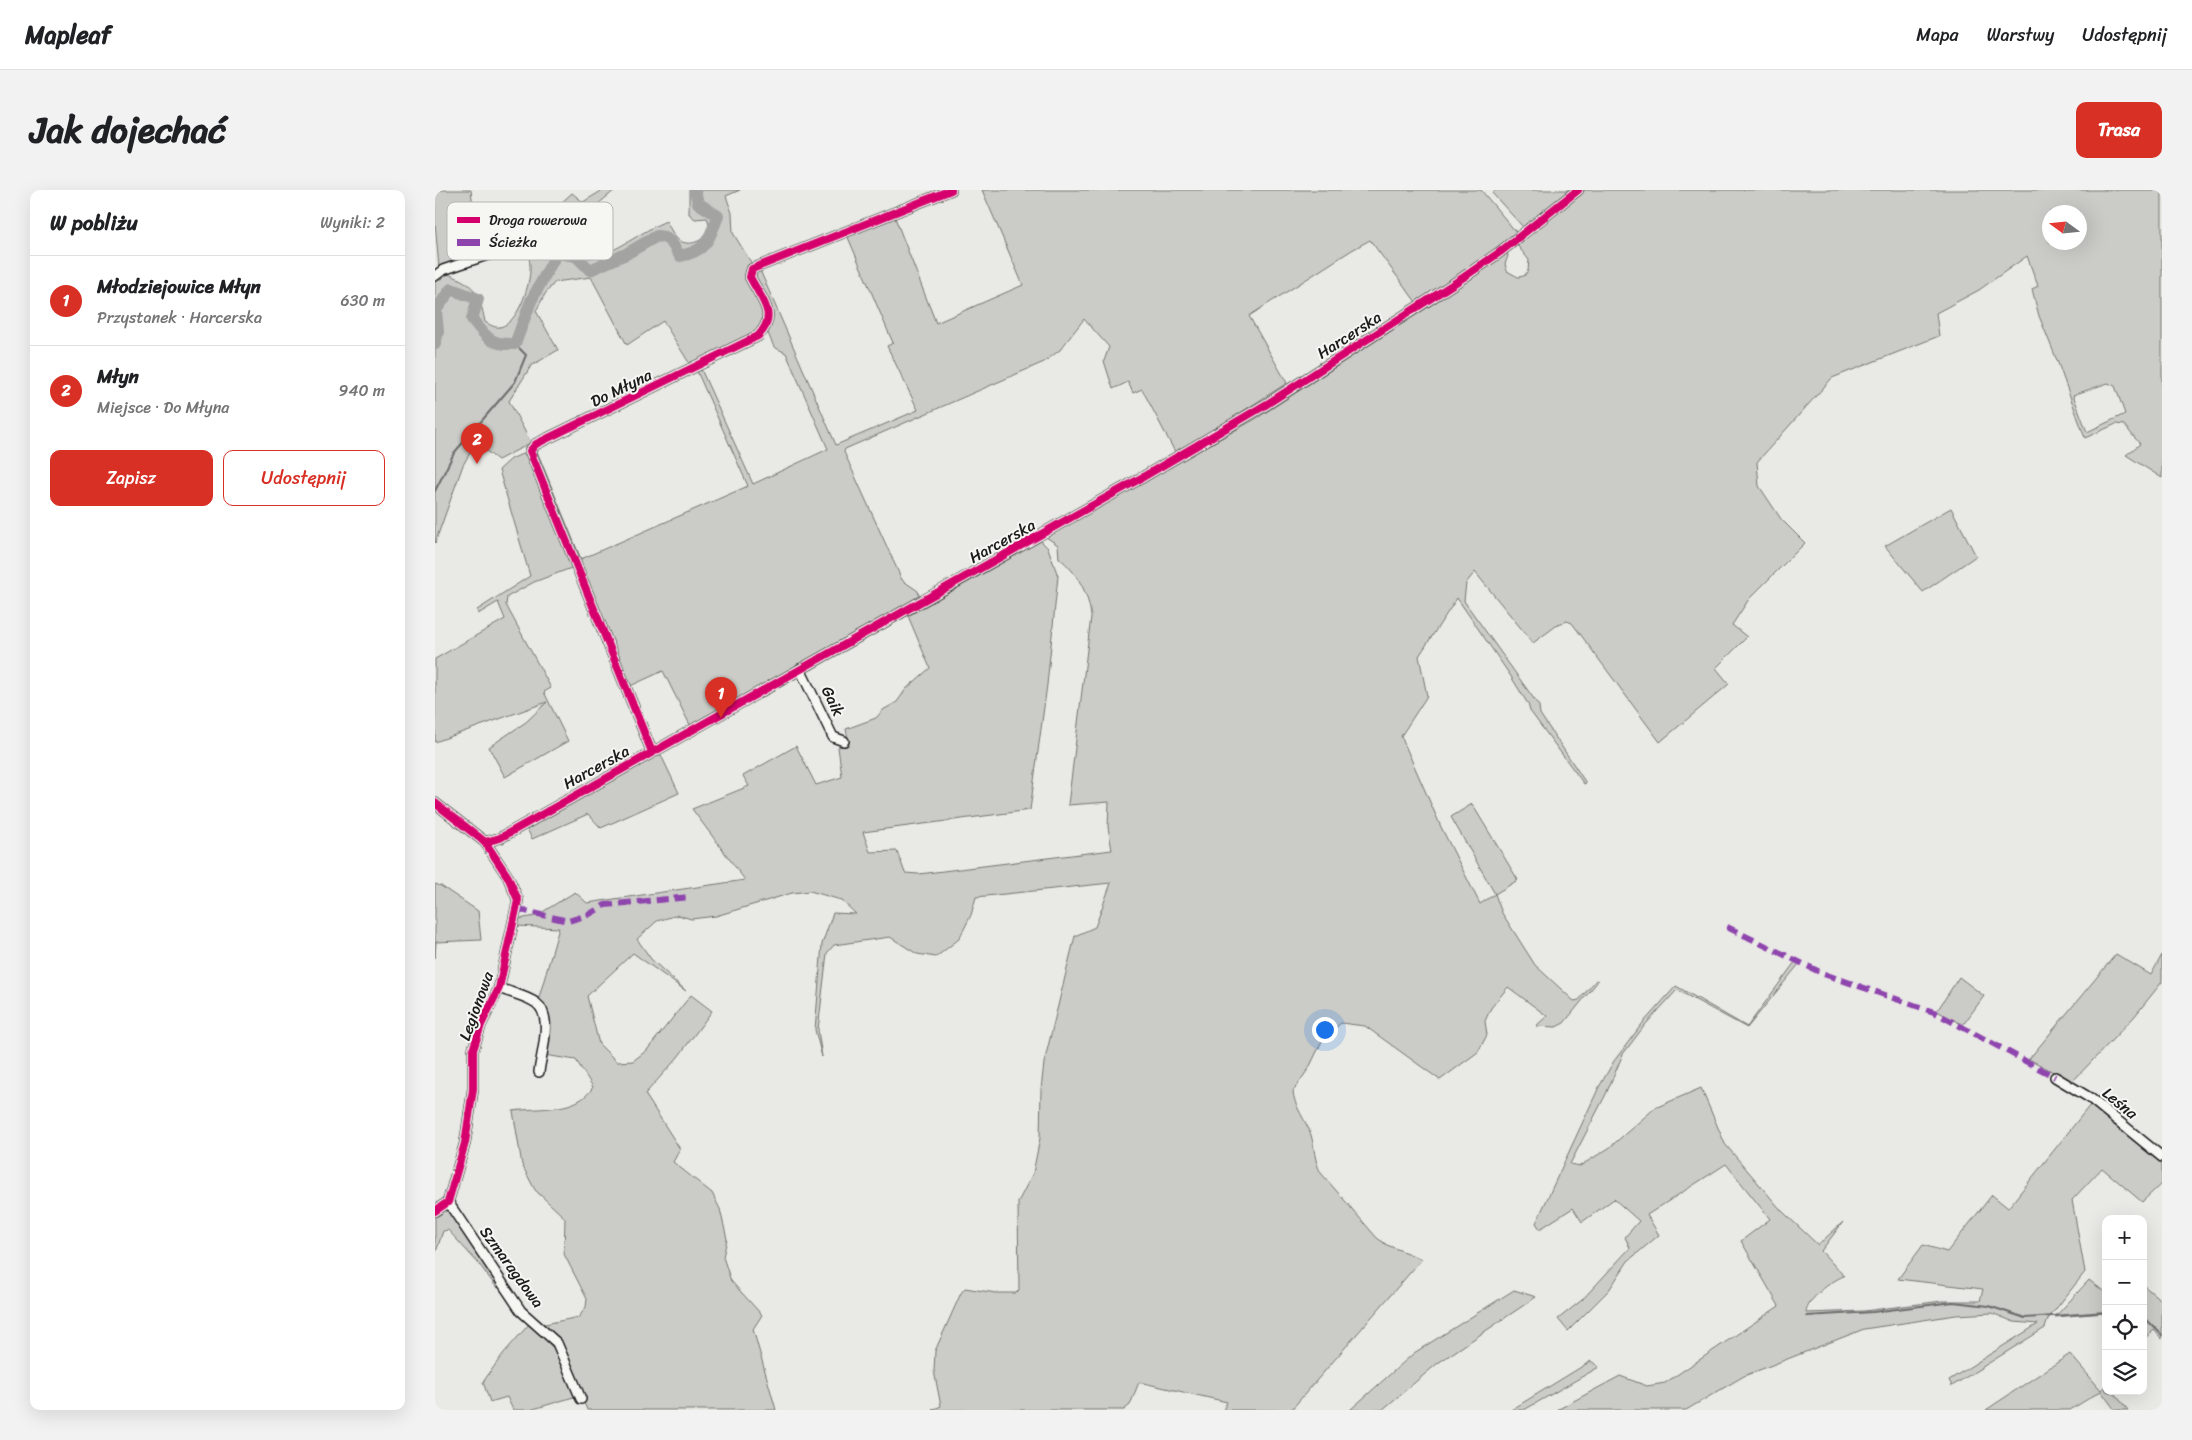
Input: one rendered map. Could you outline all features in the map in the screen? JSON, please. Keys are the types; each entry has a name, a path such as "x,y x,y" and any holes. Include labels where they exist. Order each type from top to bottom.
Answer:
{"street":[{"name":"Do Młyna","path":"652,752 530,451 536,444 758,336 768,323 768,312 750,277 753,269 951,190"},
{"name":"Harcerska","path":"485,842 500,838 1135,482 1267,404 1464,277 1578,190"},
{"path":"435,276 443,270 472,260"},
{"name":"Gaik","path":"800,669 833,737 844,741"},
{"name":"Legionowa","path":"435,803 485,842 508,877 518,900 499,988 481,1025 473,1050 473,1088 467,1125 448,1202"},
{"path":"499,988 537,1004 544,1013 545,1023 539,1072"},
{"name":"Leśna","path":"2055,1077 2091,1098 2162,1158"},
{"path":"435,1210 448,1202"},
{"name":"Szmaragdowa","path":"448,1202 521,1311 557,1343 581,1399"}],"shaded area":[{"path":"435,190 471,190 472,202 447,202 447,260 454,260 439,268 435,222"},
{"path":"603,190 615,190 600,202 583,202"},
{"path":"689,190 740,190 726,196 732,213 733,233 752,264 748,265 747,275 766,314 762,330 691,366 663,321 627,345 591,277 555,282 545,294 536,311 558,350 531,366 509,401 531,443 498,460 481,447 477,452 470,453 463,465 435,543 435,281 445,273 469,285 478,296 485,322 492,326 500,327 512,319 521,304 529,278 530,261 613,260 613,250 666,221 678,240 692,243 702,239 706,234 709,224 707,218 695,219 689,214"},
{"path":"982,190 1481,190 1516,232 1470,269 1416,302 1370,240 1249,316 1287,383 1176,454 1142,389 1133,393 1128,382 1113,389 1104,361 1109,347 1084,319 1060,350 1044,362 845,449 844,452 902,580 918,591 919,596 690,725 663,671 628,687 534,455 536,449 581,559 748,486 696,369 700,367 753,484 828,449 786,353 774,347 767,331 771,318 770,311 752,277 759,268 836,445 918,410 887,346 893,343 847,235 894,215 936,323 1023,285"},
{"path":"1496,190 1572,190 1523,227 1492,193"},
{"path":"1585,190 2162,190 2162,478 2126,455 2140,444 2124,425 2116,424 2085,438 2039,316 2032,289 2038,286 2027,256 1979,290 1936,313 1939,336 1832,378 1757,462 1759,486 1781,519 1805,543 1749,599 1732,625 1747,637 1716,668 1729,684 1660,742 1572,623 1567,621 1556,626 1533,643 1475,572 1466,583 1464,601 1539,706 1540,714 1586,783 1584,784 1530,711 1528,704 1510,675 1457,598 1419,656 1427,696 1401,736 1441,827 1480,904 1495,894 1502,913 1535,965 1574,1001 1579,1000 1596,980 1598,981 1564,1023 1556,1027 1536,1026 1547,1016 1508,987 1491,1008 1485,1021 1487,1035 1478,1052 1440,1080 1365,1026 1341,1023 1323,1039 1309,1068 1293,1091 1298,1108 1309,1129 1321,1173 1377,1238 1387,1245 1422,1259 1291,1410 1223,1410 1227,1402 1139,1382 1130,1405 1124,1410 932,1410 941,1406 934,1371 935,1351 961,1293 965,1288 996,1293 1016,1293 1019,1290 1018,1202 1033,1173 1040,1138 1041,1089 1044,1063 1075,936 1095,927 1111,883 976,897 971,915 959,939 936,957 917,954 890,937 834,945 827,953 818,1030 822,1057 815,1030 822,944 833,913 856,914 841,900 810,891 792,893 716,916 691,919 678,915 657,921 637,939 651,959 686,991 633,953 587,996 599,1044 617,1062 633,1061 647,1050 691,995 712,1011 678,1057 645,1094 680,1149 673,1162 712,1193 720,1209 727,1239 723,1257 731,1281 762,1315 753,1329 776,1410 587,1410 560,1341 540,1325 579,1317 586,1307 587,1299 564,1254 565,1218 535,1190 522,1165 513,1111 546,1109 568,1105 578,1101 593,1087 576,1060 544,1055 547,1020 538,1001 559,928 516,926 518,919 536,916 575,892 587,903 745,880 692,809 749,786 743,776 796,746 816,785 842,777 838,747 849,745 846,729 876,718 883,710 897,702 906,689 930,668 908,616 1041,541 1048,548 1058,576 1047,685 1030,810 863,832 870,852 897,851 905,873 919,874 1112,850 1108,827 1109,802 1068,805 1091,617 1088,600 1081,584 1059,558 1058,545 1046,537 1257,418 1436,302 1507,252 1508,256 1505,264 1507,271 1518,277 1524,276 1528,271 1529,260 1517,245","holes":["2108,383 2115,386 2125,414 2087,432 2073,395"]},
{"path":"572,193 583,202 562,202"},
{"path":"522,454 528,456 574,567 534,582 507,597 506,605 551,688 544,692 568,741 505,777 489,747 526,722 547,702 435,742 435,659 505,619 498,602 478,614 477,610 530,576 499,470 511,459"},
{"path":"1951,508 1976,556 1923,592 1885,546"},
{"path":"660,753 679,793 601,828 588,814 532,839 527,829"},
{"path":"1472,804 1518,880 1495,894 1451,817"},
{"path":"435,884 478,911 481,940 436,942 435,958"},
{"path":"2116,954 2151,975 2162,955 2162,982 2134,1017 2072,1082 2029,1059"},
{"path":"1795,962 1799,964 1747,1028 1677,990 1645,1025 1623,1054 1606,1094 1570,1164 1580,1166 1609,1148 1655,1108 1701,1088 1725,1144 1781,1210 1818,1245 1843,1222 1821,1251 1844,1276 1820,1291 1807,1308 1806,1313 1864,1311 1942,1301 1980,1301 1983,1289 1898,1279 1923,1245 1947,1252 1992,1195 2008,1208 2090,1105 2162,1164 2162,1183 2142,1202 2102,1168 2072,1200 2085,1272 2048,1319 2045,1328 1952,1386 1949,1380 2038,1324 2014,1322 1992,1313 1956,1315 1864,1329 1744,1376 1686,1410 1557,1410 1620,1376 1647,1386 1665,1383 1779,1306 1741,1241 1770,1219 1726,1164 1647,1215 1659,1235 1628,1261 1609,1290 1568,1331 1558,1319 1582,1300 1630,1248 1625,1237 1639,1221 1614,1199 1582,1222 1573,1208 1540,1229 1536,1223 1599,1087 1614,1061 1642,1024 1676,986 1747,1027"},
{"path":"1959,977 1984,996 1963,1025 1937,1011"},
{"path":"443,1210 450,1212 501,1285 497,1288 479,1264 448,1230 443,1231 435,1255 435,1214"},
{"path":"2089,1280 2102,1290 2102,1313 2055,1317"},
{"path":"2147,1288 2162,1301 2162,1339 2154,1330 2147,1336"},
{"path":"1514,1290 1536,1297 1438,1363 1382,1410 1350,1410 1414,1353"},
{"path":"530,1323 557,1352 577,1396 530,1410 513,1410 507,1397 490,1402 483,1382 503,1354"},
{"path":"2070,1354 2102,1389 2102,1392 2101,1391 2070,1410 1986,1410"},
{"path":"1591,1361 1599,1367 1524,1410 1511,1410"},
{"path":"2104,1395 2116,1395 2128,1410 2115,1410"}],"waterway":[{"path":"613,260 657,236 664,237 671,242 680,256 689,254 702,247 706,243 718,216 698,203 695,190"},
{"path":"435,344 438,332 436,310 451,289 478,299 472,319 486,336 494,342 515,344 531,301 553,260"},
{"path":"580,260 590,270 612,260"},
{"path":"435,491 454,453 515,382 526,355 515,344"},
{"path":"1807,1316 1873,1312 1953,1302 1989,1306 2025,1318 2102,1312"},
{"path":"2147,1320 2162,1335"}],"marked path":[{"path":"517,909 568,921 588,915 605,905 690,897"},
{"path":"1727,927 1824,974 1934,1012 2055,1077"}],"cycle path":[{"path":"652,752 530,451 536,444 758,336 764,328 768,314 763,300 750,277 752,269 951,190"},
{"path":"485,842 500,838 1143,477 1267,404 1464,277 1500,252 1578,190"},
{"path":"435,803 485,842 508,877 518,900 499,988 481,1025 473,1050 473,1089 465,1143 448,1202 435,1211"}],"place":[{"name":"Młyn","path":"477,464"},
{"name":"Młodziejowice Młyn","path":"721,718"}]}
